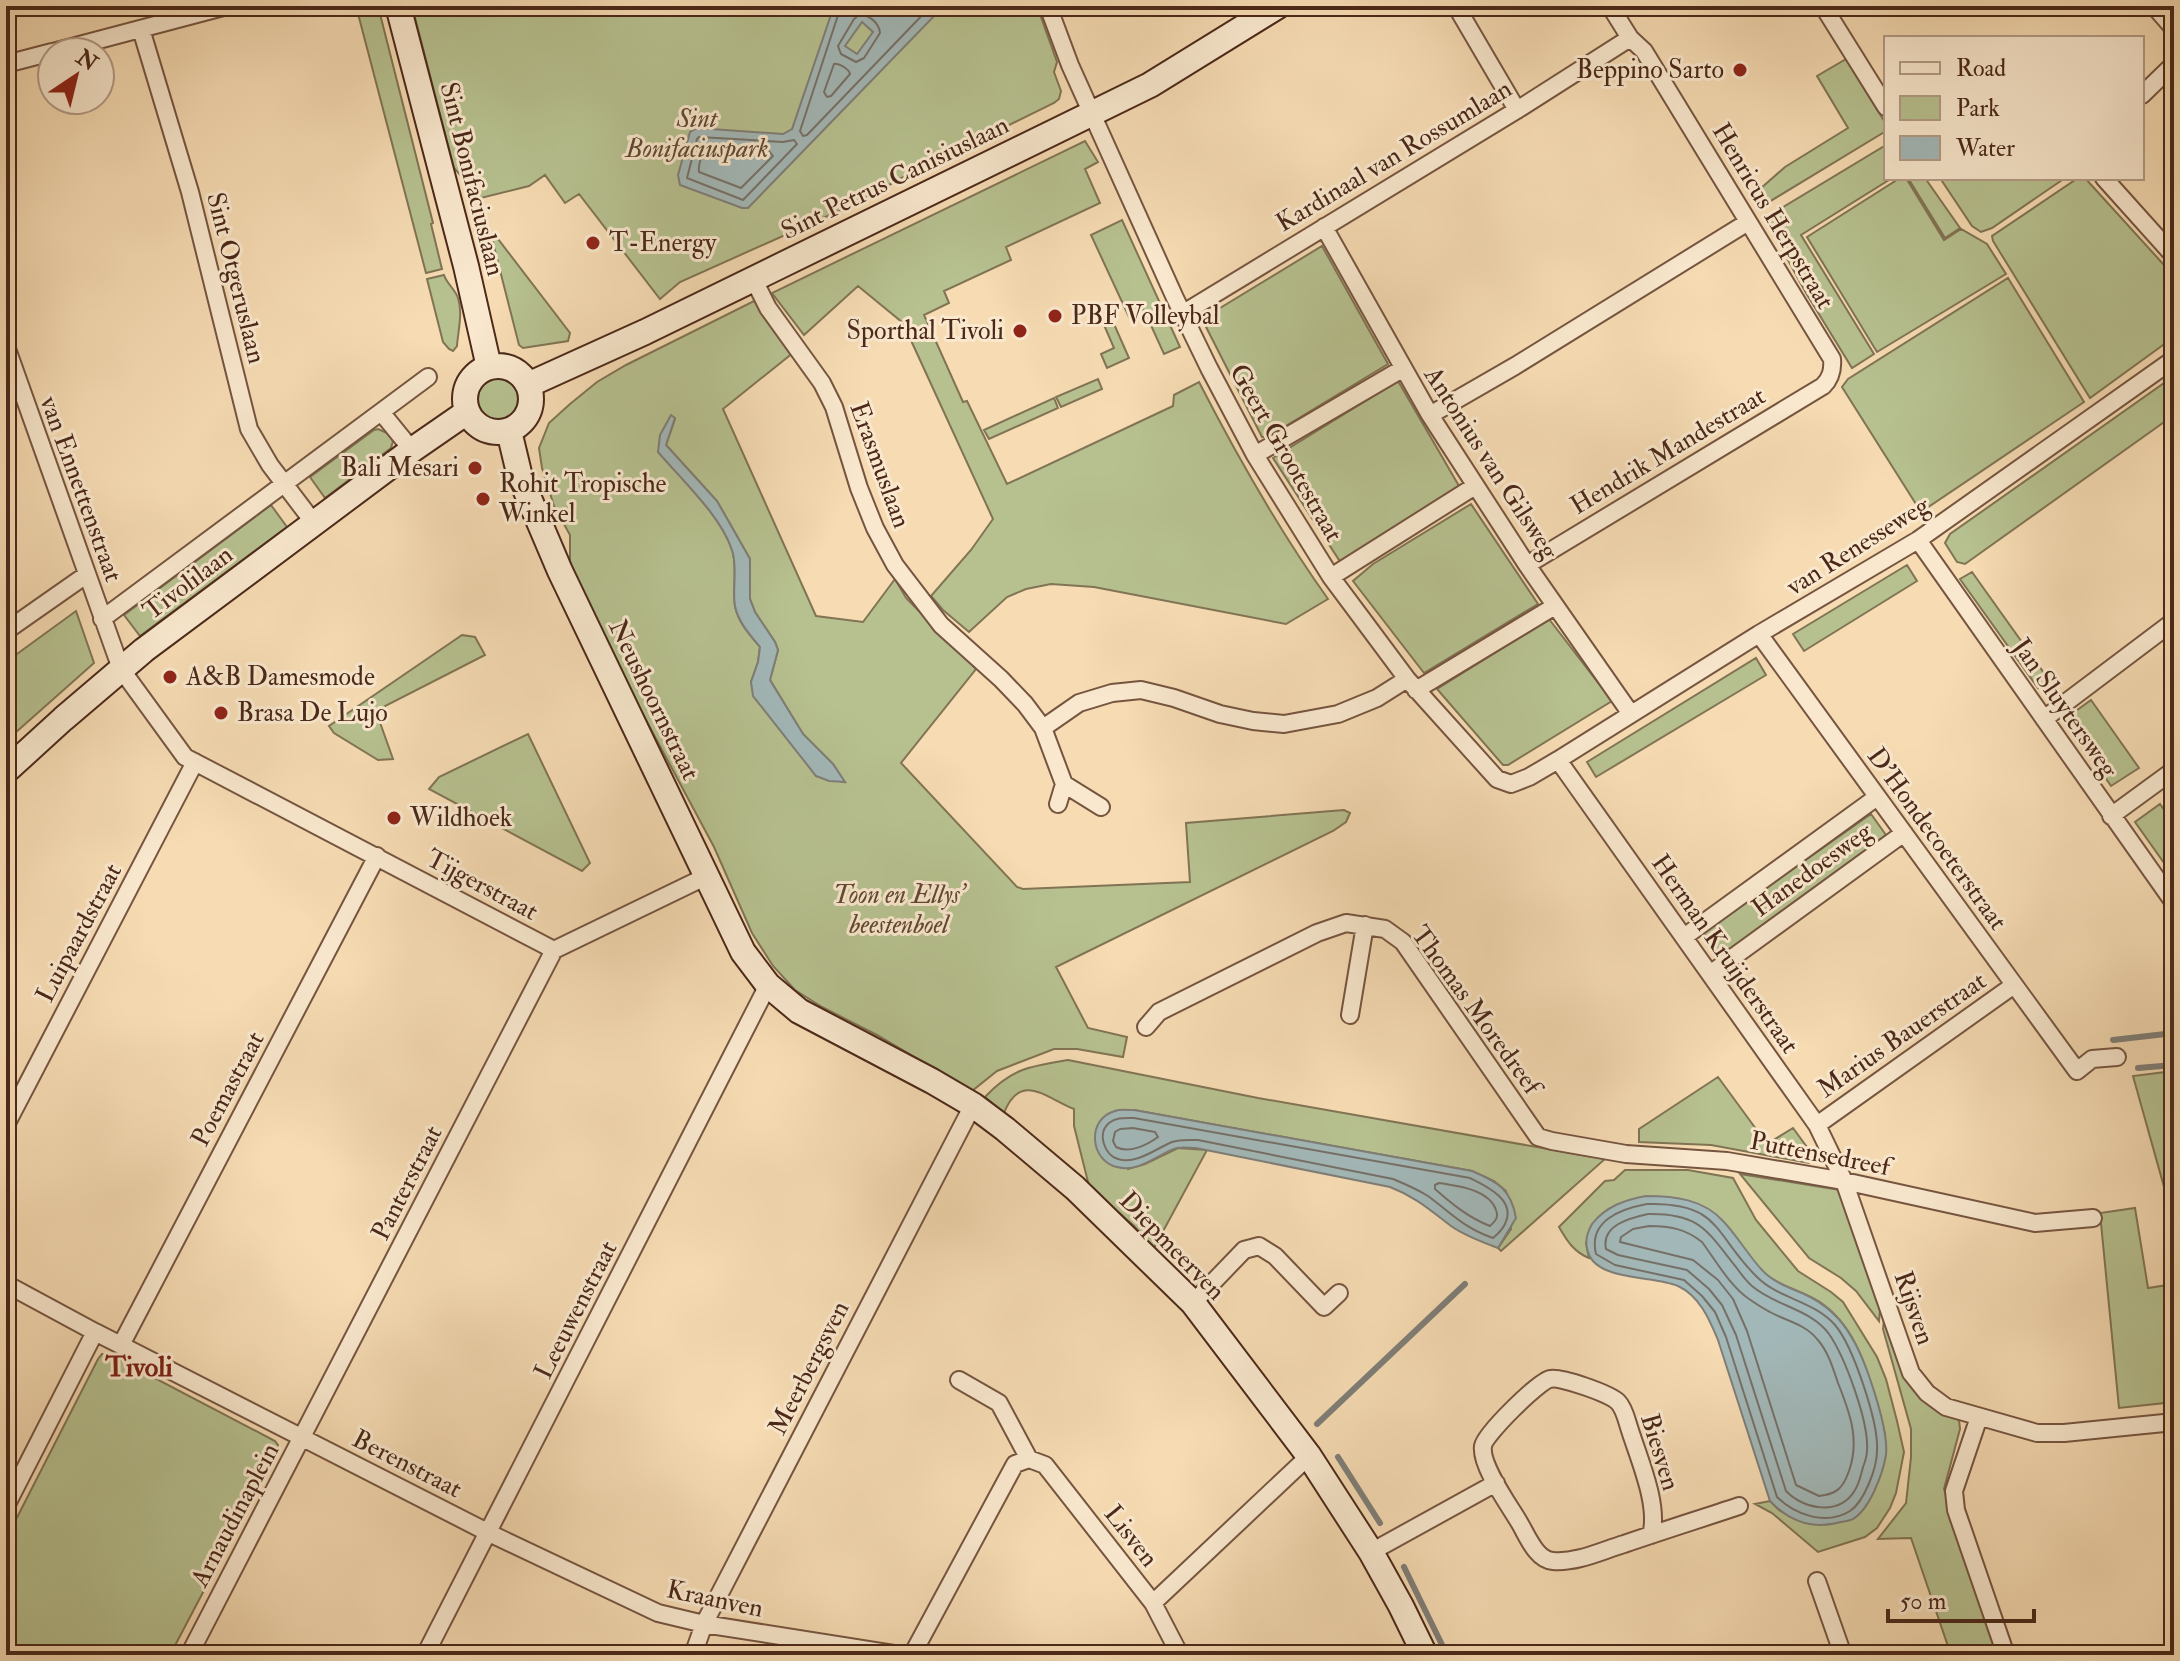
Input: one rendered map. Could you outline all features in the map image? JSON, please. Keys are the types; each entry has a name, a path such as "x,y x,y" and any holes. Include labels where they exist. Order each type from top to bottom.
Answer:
{"street":[{"path":"114,36 227,6"},
{"name":"Sint Bonifaciuslaan","path":"398,6 489,367"},
{"name":"Geert Grootestraat","path":"1048,6 1070,65 1182,314 1255,455 1331,577 1412,684 1497,779 1511,784 1558,760"},
{"name":"Sint Petrus Canisiuslaan","path":"528,385 610,349 1150,85 1278,6"},
{"path":"1456,6 1517,110"},
{"name":"Henricus Herpstraat","path":"1610,6 1630,38 1644,51 1832,359 1831,375"},
{"path":"1823,6 1884,104"},
{"path":"2154,6 2174,29"},
{"name":"Sint Otgeruslaan","path":"141,29 190,192 249,429 270,465 314,523"},
{"name":"Kardinaal van Rossumlaan","path":"1182,314 1630,38"},
{"path":"6,64 36,56"},
{"path":"2144,93 2174,64"},
{"path":"2106,180 2174,256"},
{"path":"1430,415 1748,222"},
{"name":"Antonius van Gilsweg","path":"1324,227 1430,415 1527,565 1631,714"},
{"name":"Erasmuslaan","path":"753,278 768,308 822,383 834,407 859,488 875,528 895,565 941,625 1025,704 1043,728 1064,784"},
{"name":"van Ennettenstraat","path":"6,346 13,393 121,669 185,757 195,762"},
{"name":"van Renesseweg","path":"1558,760 1759,634 1918,540 2174,359"},
{"path":"489,367 512,369 528,385 531,396 526,417 509,431 489,432 472,421 467,412 465,390 470,380 489,367"},
{"path":"1255,455 1402,369"},
{"name":"Hendrik Mandestraat","path":"1527,565 1823,386 1831,375"},
{"name":"Tivolilaan","path":"102,619 428,377"},
{"path":"381,412 412,450"},
{"name":"Tivolilaan","path":"6,771 121,669 467,412"},
{"name":"Neushoornstraat","path":"509,431 520,477 560,571 743,952 768,985"},
{"path":"1331,577 1475,486"},
{"name":"Jan Sluytersweg","path":"1918,540 2174,903"},
{"path":"6,631 86,575"},
{"path":"1043,728 1079,703 1112,693 1141,690 1253,721 1284,724 1338,714 1412,684 1555,606"},
{"path":"2044,719 2174,621"},
{"name":"D'Hondecoeterstraat","path":"1759,634 2077,1071 2092,1059 2117,1057"},
{"name":"Herman Kruijderstraat","path":"1558,760 1817,1125 1844,1181"},
{"name":"Tijgerstraat","path":"195,762 554,950 707,876"},
{"name":"Luipaardstraat","path":"6,1125 195,762"},
{"path":"2111,816 2174,770"},
{"path":"1058,804 1064,784 1101,807"},
{"name":"Hanedoesweg","path":"1684,937 1877,797"},
{"name":"Hanedoesweg","path":"1710,974 1904,833"},
{"name":"Poemastraat","path":"121,1345 377,856"},
{"path":"1146,1027 1159,1012 1317,933 1346,923 1365,925 1350,1015"},
{"name":"Thomas Moredreef","path":"1365,925 1385,929 1403,942 1538,1137"},
{"name":"Panterstraat","path":"302,1438 554,950"},
{"name":"Diepmeerven","path":"768,985 799,1011 973,1105 1075,1188 1193,1303 1309,1456 1371,1552 1425,1655"},
{"name":"Leeuwenstraat","path":"425,1655 768,985"},
{"name":"Marius Bauerstraat","path":"1817,1125 2014,985"},
{"name":"Meerbergsven","path":"693,1655 704,1624 973,1105"},
{"name":"Puttensedreef","path":"1538,1137 1626,1154 1714,1159 1844,1181 2035,1223 2093,1218"},
{"name":"Rijsven","path":"1844,1181 1911,1373 1927,1393 1946,1407 2037,1433 2174,1422"},
{"path":"1193,1303 1244,1250 1259,1246 1275,1256 1324,1307 1339,1293"},
{"name":"Arnaudinaplein","path":"6,1284 302,1438 189,1655"},
{"path":"6,1506 95,1332"},
{"name":"Biesven","path":"1651,1535 1655,1521 1653,1504 1625,1416 1618,1402 1606,1394 1554,1377 1542,1381 1490,1433 1483,1445 1484,1459 1536,1551 1549,1561 1571,1561 1651,1535 1739,1506"},
{"name":"Lisven","path":"959,1380 999,1403 1029,1459 1045,1465 1153,1603 1180,1655"},
{"path":"1979,1417 1954,1491 1956,1510 2006,1655"},
{"name":"Berenstraat","path":"302,1438 489,1533"},
{"path":"1153,1603 1309,1456"},
{"path":"912,1655 1015,1464 1029,1459"},
{"path":"1371,1552 1496,1483"},
{"name":"Kraanven","path":"489,1533 658,1613 704,1624 900,1655"},
{"path":"1817,1581 1843,1655"}],"green space":[{"path":"356,6 378,6 442,269 426,273"},
{"name":"Sint Bonifaciuspark","path":"412,6 1037,6 1057,62 1054,72 1061,91 1054,103 850,206 680,282 660,299 579,194 565,203 545,175 529,186 481,198 454,168"},
{"path":"1846,59 1884,121 1884,132 1759,208 1752,196 1785,167 1848,128 1817,76"},
{"path":"1085,141 1098,162 1085,169 1100,203 1006,247 1011,260 944,291 949,303 924,315 963,402 967,401 1007,484 1173,406 1174,395 1199,382 1260,493 1328,599 1286,624 1094,587 1051,584 1007,597 969,632 931,596 993,519 903,323 858,286 804,335 772,293"},
{"path":"1884,146 1884,180 1889,180 1801,235 1874,354 1852,368 1765,218"},
{"path":"1897,180 1907,180 1944,240 1961,229 1987,244 2006,274 1877,352 1807,237"},
{"path":"1909,180 1926,180 1960,228 1945,238"},
{"path":"1941,180 2062,180 1992,228 1981,232 1972,226"},
{"path":"2075,180 2087,180 2174,276 2174,337 2090,398 1992,236"},
{"path":"1122,220 1180,347 1164,354 1144,310 1129,317 1091,235"},
{"path":"491,235 495,235 570,333 568,341 523,348 519,345"},
{"path":"1322,246 1388,364 1268,437 1262,437 1202,319"},
{"path":"444,275 459,304 457,346 453,351 443,342 427,279"},
{"path":"2008,278 2084,402 1921,512 1842,387 1848,379"},
{"name":"Toon en Ellys' beestenboel","path":"754,301 794,352 723,409 816,616 863,622 895,579 906,598 976,669 901,763 1017,887 1190,882 1186,823 1344,810 1350,813 1346,822 1056,967 1088,1028 1127,1037 1123,1057 1077,1049 1054,1049 997,1071 972,1091 795,990 773,966 752,933 714,847 609,651 570,562 570,535 554,506 542,468 539,448 549,423 597,382","holes":["675,419 666,445 717,501 750,559 750,599 778,650 770,680 803,734 833,764 844,782 816,776 751,682 760,647 737,612 734,600 735,564 727,537 710,511 659,452"]},
{"path":"1110,315 1129,358 1107,368 1101,354 1114,348 1101,318"},
{"path":"2174,376 2174,415 1965,564 1957,562 1945,543 1950,534"},
{"path":"498,379 512,385 518,399 512,413 498,419 484,413 478,399 484,385"},
{"path":"1098,379 1102,389 1061,407 1056,397"},
{"path":"1398,381 1459,486 1341,563 1273,458"},
{"path":"1054,398 1058,408 989,439 984,430"},
{"path":"378,429 387,433 393,441 391,448 325,498 310,477"},
{"path":"1471,504 1538,604 1424,673 1353,581 1373,564"},
{"path":"271,505 287,527 140,636 124,615"},
{"path":"1907,565 1917,581 1804,651 1793,634"},
{"path":"1972,572 2049,680 2038,688 1960,579"},
{"path":"76,611 94,663 6,741 6,662"},
{"path":"1549,619 1612,701 1508,765 1503,765 1437,689"},
{"path":"462,635 475,637 485,655 385,706 377,714 393,759 378,760 334,733 329,726"},
{"path":"1756,658 1766,675 1596,777 1587,762"},
{"path":"2091,700 2139,768 2111,786 2065,719"},
{"path":"528,734 590,863 582,871 429,789 439,777"},
{"path":"2160,804 2174,824 2174,877 2135,822"},
{"path":"1871,814 1886,835 1720,956 1703,932"},
{"path":"1068,1060 1258,1098 1605,1159 1501,1251 1498,1248 1511,1229 1506,1191 1494,1181 1472,1171 1134,1110 1115,1111 1128,1169 1178,1148 1207,1150 1154,1248 1089,1186 1074,1126 1074,1109 1026,1090 1011,1100 1004,1113 985,1097 1013,1074"},
{"path":"2174,1071 2174,1192 2166,1194 2133,1076"},
{"path":"1718,1077 1767,1144 1793,1128 1812,1154 1811,1161 1711,1145 1639,1142 1639,1129"},
{"path":"1625,1170 1688,1170 1733,1178 1756,1220 1798,1271 1843,1302 1877,1357 1886,1379 1904,1452 1890,1508 1877,1528 1865,1537 1818,1552 1772,1513 1755,1504 1770,1501 1791,1517 1885,1434 1864,1364 1848,1331 1824,1305 1764,1273 1744,1248 1586,1243 1589,1258 1579,1253 1559,1227 1605,1181 1614,1180"},
{"path":"1740,1174 1840,1190 1880,1310 1879,1321 1856,1291 1809,1258"},
{"path":"2135,1208 2148,1288 2174,1284 2174,1402 2119,1408 2100,1213"},
{"path":"1884,1320 1906,1379 1945,1413 1959,1420 1960,1429 1944,1489 1998,1655 1951,1655 1911,1538 1878,1539 1906,1503 1911,1457 1911,1429 1883,1329"},
{"path":"102,1354 109,1354 275,1441 278,1450 170,1655 6,1655 6,1539"}],"water":[{"path":"834,6 938,6 939,11 748,208 680,185 678,175 690,132 697,128 783,134 792,129","holes":["862,22 873,32 857,54 845,46"]},
{"path":"671,415 675,418 666,445 717,501 750,559 750,599 778,650 770,680 803,734 833,764 845,782 816,776 753,696 751,682 760,647 737,612 734,600 735,564 727,537 710,511 658,452 660,435"},
{"path":"1117,1110 1134,1110 1472,1171 1507,1193 1516,1218 1498,1248 1462,1233 1415,1200 1390,1187 1196,1148 1177,1148 1141,1165 1117,1167 1101,1157 1095,1140 1096,1131 1106,1115"},
{"path":"1646,1196 1678,1198 1716,1214 1766,1274 1819,1302 1848,1331 1870,1378 1886,1443 1879,1481 1865,1507 1853,1519 1821,1525 1802,1522 1770,1501 1718,1340 1698,1302 1678,1286 1611,1272 1591,1259 1586,1242 1592,1224 1616,1205"}],"waterway":[{"path":"2113,1040 2174,1033"},
{"path":"2138,1068 2174,1065"},
{"path":"1317,1424 1465,1284"},
{"path":"1338,1457 1380,1523"},
{"path":"1404,1567 1447,1655"}],"place":[{"name":"Beppino Sarto","path":"1740,70"},
{"name":"T-Energy","path":"593,243"},
{"name":"PBF Volleybal","path":"1055,316"},
{"name":"Sporthal Tivoli","path":"1020,331"},
{"name":"Bali Mesari","path":"475,468"},
{"name":"Rohit Tropische Winkel","path":"483,499"},
{"name":"A&B Damesmode","path":"170,677"},
{"name":"Brasa De Lujo","path":"221,713"},
{"name":"Wildhoek","path":"394,818"}],"district":[{"name":"Tivoli","path":"139,1367"}]}
